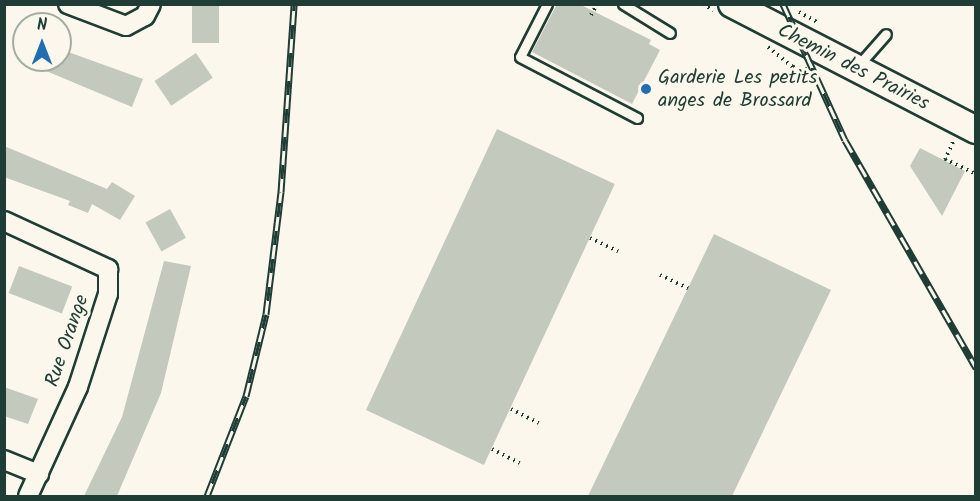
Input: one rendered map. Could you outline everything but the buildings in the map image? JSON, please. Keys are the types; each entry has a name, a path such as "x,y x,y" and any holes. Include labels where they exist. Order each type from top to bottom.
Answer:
{"street":[{"path":"68,4 126,26 145,16 151,4"},
{"name":"Chemin des Prairies","path":"732,5 856,69 966,133"},
{"name":"Rue Orange","path":"4,221 108,269 108,294 78,387 28,496"},
{"path":"4,460 39,474"}],"lane":[{"path":"547,4 520,57 637,118"},
{"path":"620,6 670,33"},
{"path":"856,69 886,34"}],"path":[{"path":"591,15 597,4"},
{"path":"966,133 945,160 975,174"},
{"path":"590,238 618,251"},
{"path":"660,275 688,288"},
{"path":"511,409 539,423"},
{"path":"492,448 520,463"}],"railway":[{"path":"207,496 246,396 266,314 281,192 294,4"},
{"path":"783,4 845,140 976,368"}],"place":[{"name":"Garderie Les petits anges de Brossard","path":"646,89"}]}
